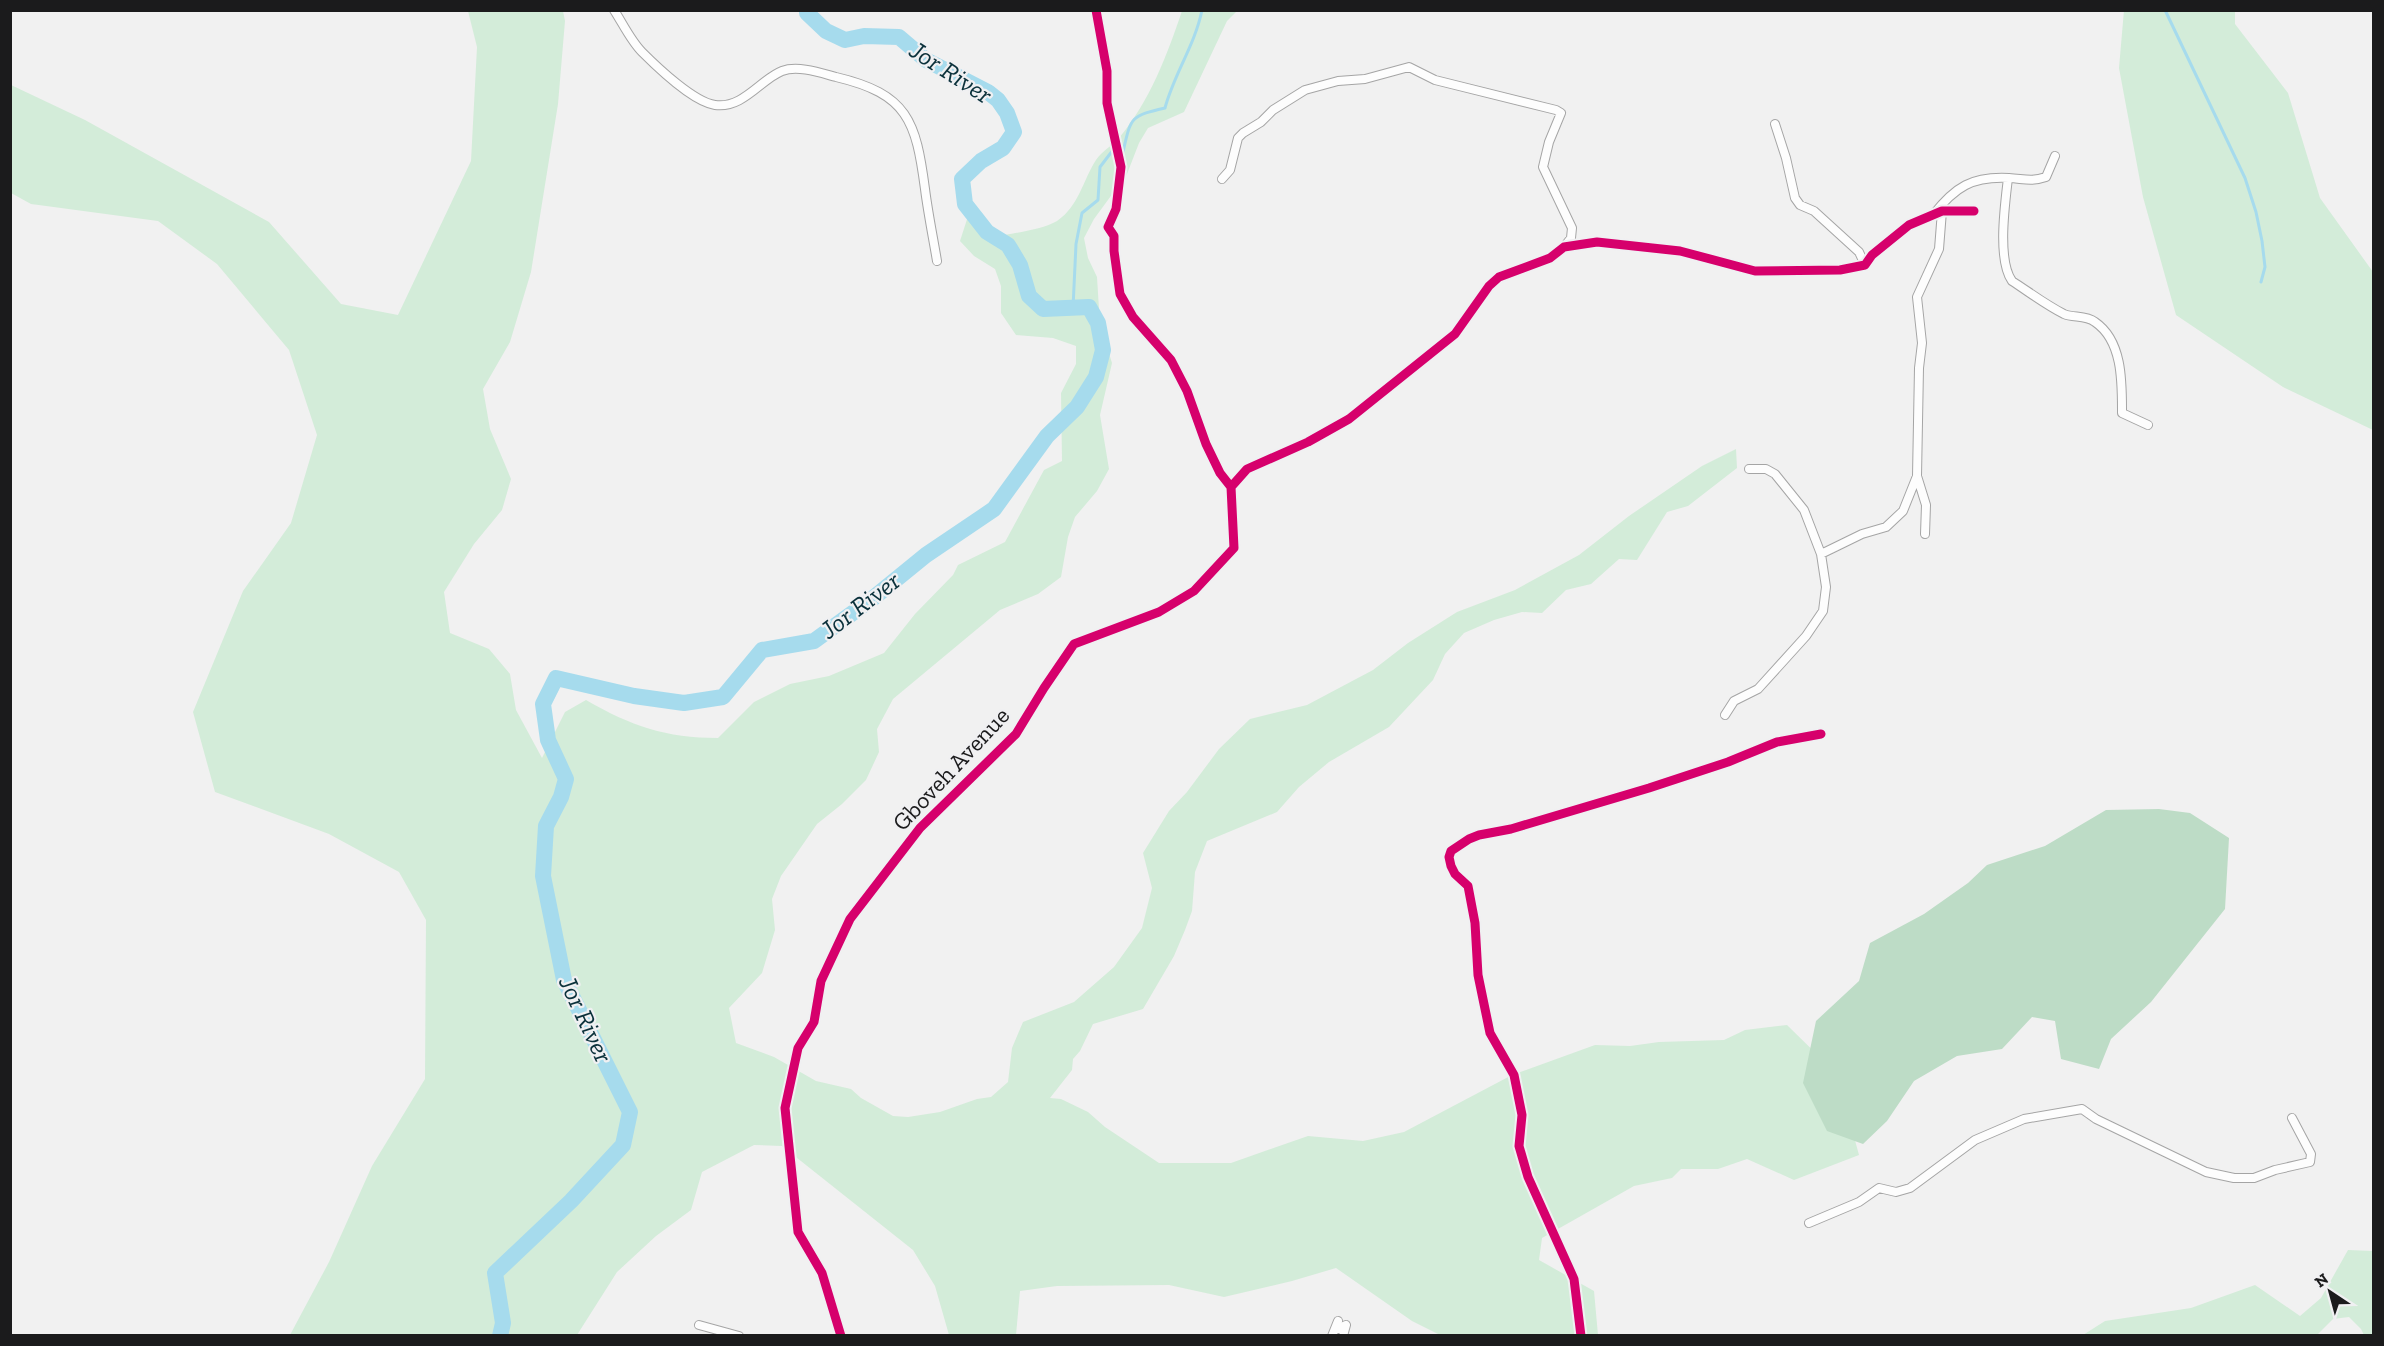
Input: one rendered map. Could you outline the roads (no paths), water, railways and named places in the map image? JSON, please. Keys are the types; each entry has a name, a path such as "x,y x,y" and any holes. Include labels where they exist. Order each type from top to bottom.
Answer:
{"street":[{"path":"614,10 641,51 689,92 712,105 722,106 742,99 783,71 800,69 862,83 882,92 897,105 915,132 937,261"},
{"name":"Gboveh Avenue","path":"842,1335 822,1273 798,1232 785,1108 798,1048 814,1022 821,981 850,919 920,828 1016,734 1074,644 1159,612 1194,591 1234,548 1231,488 1220,473 1206,444 1187,391 1171,360 1133,317 1120,294 1114,236 1108,227 1116,209 1121,167 1107,103 1107,71 1096,10"},
{"path":"1222,179 1230,170 1238,138 1261,122 1273,110 1305,90 1338,81 1381,75 1408,67 1436,80 1562,113 1549,142 1543,167 1572,228 1571,238 1550,258 1499,277 1489,286 1455,334 1349,419 1308,442 1248,469 1231,488"},
{"path":"1775,124 1795,198 1800,205 1814,211 1859,252 1865,265"},
{"path":"1931,217 1947,196 1968,182 2008,178 2032,181 2046,177 2055,156"},
{"path":"2008,178 2004,247 2006,274 2012,281 2066,315 2094,321 2105,332 2118,358 2122,413 2148,425"},
{"path":"1564,246 1597,242 1680,251 1755,271 1840,270 1865,265 1872,255 1909,225 1942,212 1974,211"},
{"path":"1925,534 1926,505 1917,476 1919,368 1922,343 1917,297 1939,249 1942,212"},
{"path":"1725,715 1734,701 1758,689 1806,636 1823,611 1826,587 1821,554 1804,510 1775,474 1766,469 1749,468"},
{"path":"1821,554 1862,534 1887,527 1903,511 1917,476"},
{"path":"1581,1335 1574,1279 1528,1177 1519,1146 1522,1115 1514,1075 1490,1033 1478,975 1475,922 1468,886 1455,874 1449,857 1451,851 1479,835 1511,829 1705,770 1777,742 1821,734"},
{"path":"1809,1224 1859,1202 1879,1188 1896,1192 1910,1188 1975,1140 2024,1119 2082,1109 2127,1134 2206,1172 2254,1178 2275,1170 2310,1162 2311,1154 2292,1118"},
{"path":"1333,1333 1338,1321"},
{"path":"699,1325 739,1335"},
{"path":"1333,1333 1347,1325 1343,1335"},
{"path":"709,1328 716,1335"}],"waterway":[{"name":"Jor River","path":"500,1336 503,1323 495,1273 571,1201 623,1145 630,1112 564,980 543,876 546,826 561,797 566,779 548,740 543,704 556,678 634,696 684,703 723,697 762,650 814,641 872,599 926,555 994,509 1047,436 1077,407 1096,377 1103,350 1098,323 1089,307 1043,309 1029,296 1020,265 1008,245 987,232 965,204 962,179 981,161 1003,148 1014,132 1007,113 998,100 988,92 926,60 899,37 864,36 845,40 826,31 807,13 807,10"},
{"path":"1089,307 1073,308 1076,244 1082,213 1098,200 1100,167 1113,150 1123,152 1128,131 1134,120 1145,113 1165,108 1195,35 1202,10"},
{"path":"2165,10 2245,178 2262,241 2265,267 2261,282"}]}
